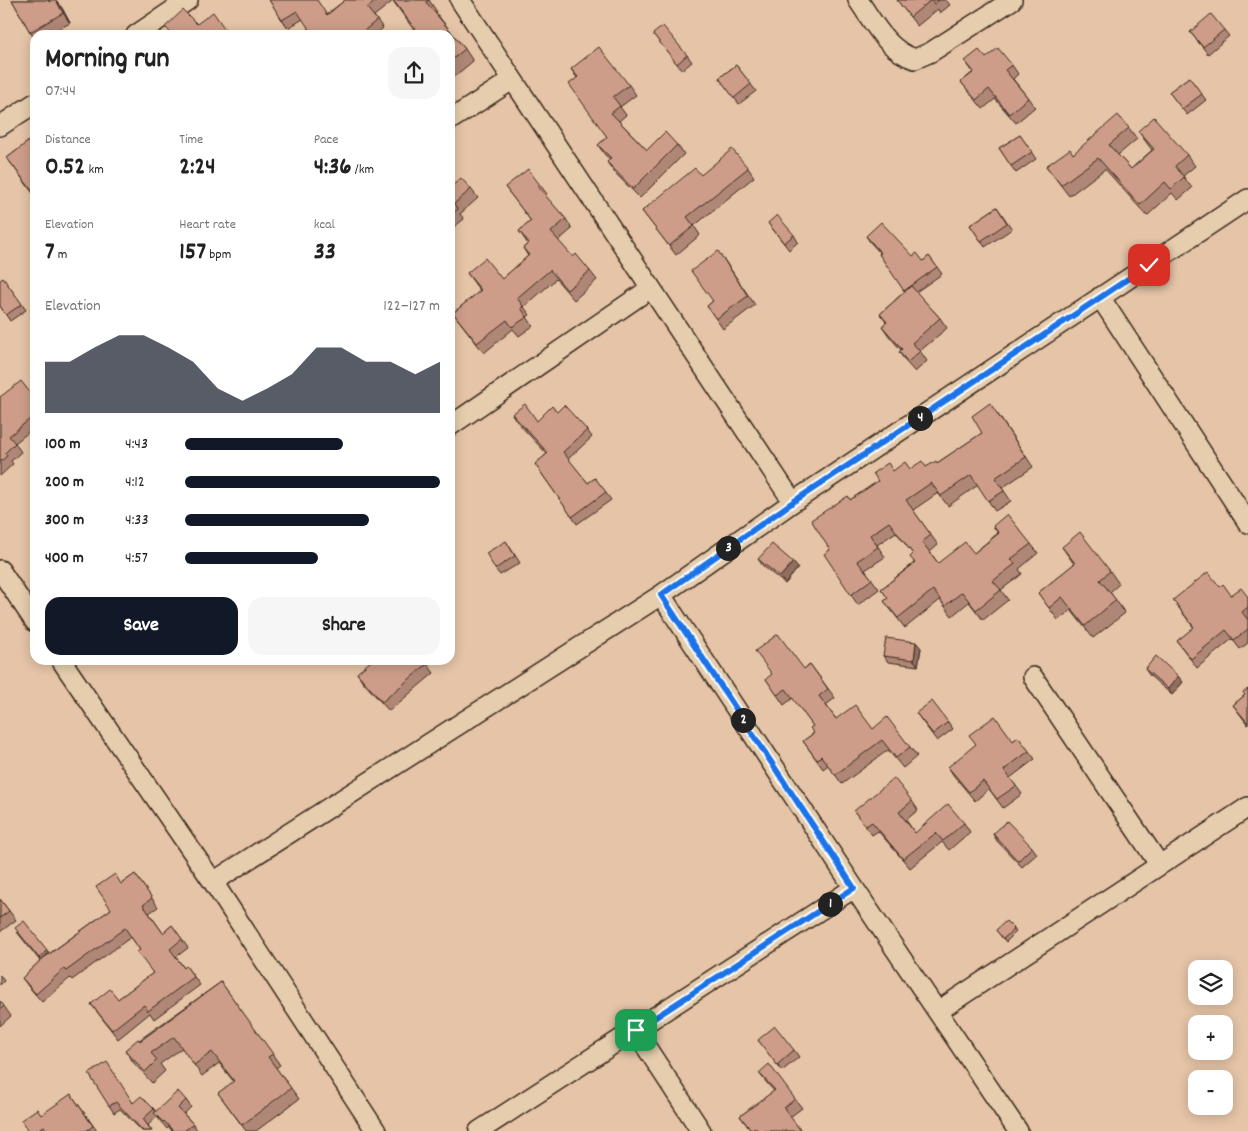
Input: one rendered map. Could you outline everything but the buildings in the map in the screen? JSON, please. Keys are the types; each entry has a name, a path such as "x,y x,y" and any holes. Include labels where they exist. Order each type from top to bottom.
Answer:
{"street":[{"path":"143,30 188,0"},
{"path":"460,0 793,502"},
{"path":"858,0 884,38 901,54 915,59 931,52 1012,0"},
{"path":"455,117 512,80"},
{"path":"0,126 30,106"},
{"path":"212,882 661,595 793,502 1248,199"},
{"path":"455,423 651,288"},
{"path":"1100,298 1248,523"},
{"path":"0,570 30,615"},
{"path":"661,595 854,888 1018,1131"},
{"path":"64,665 212,882 376,1131"},
{"path":"1033,677 1159,864"},
{"path":"938,1011 1159,864 1248,808"},
{"path":"479,1131 854,888"},
{"path":"636,1030 701,1131"}],"route":[{"path":"636,1030 854,888 661,595 793,502 1149,265"}]}
